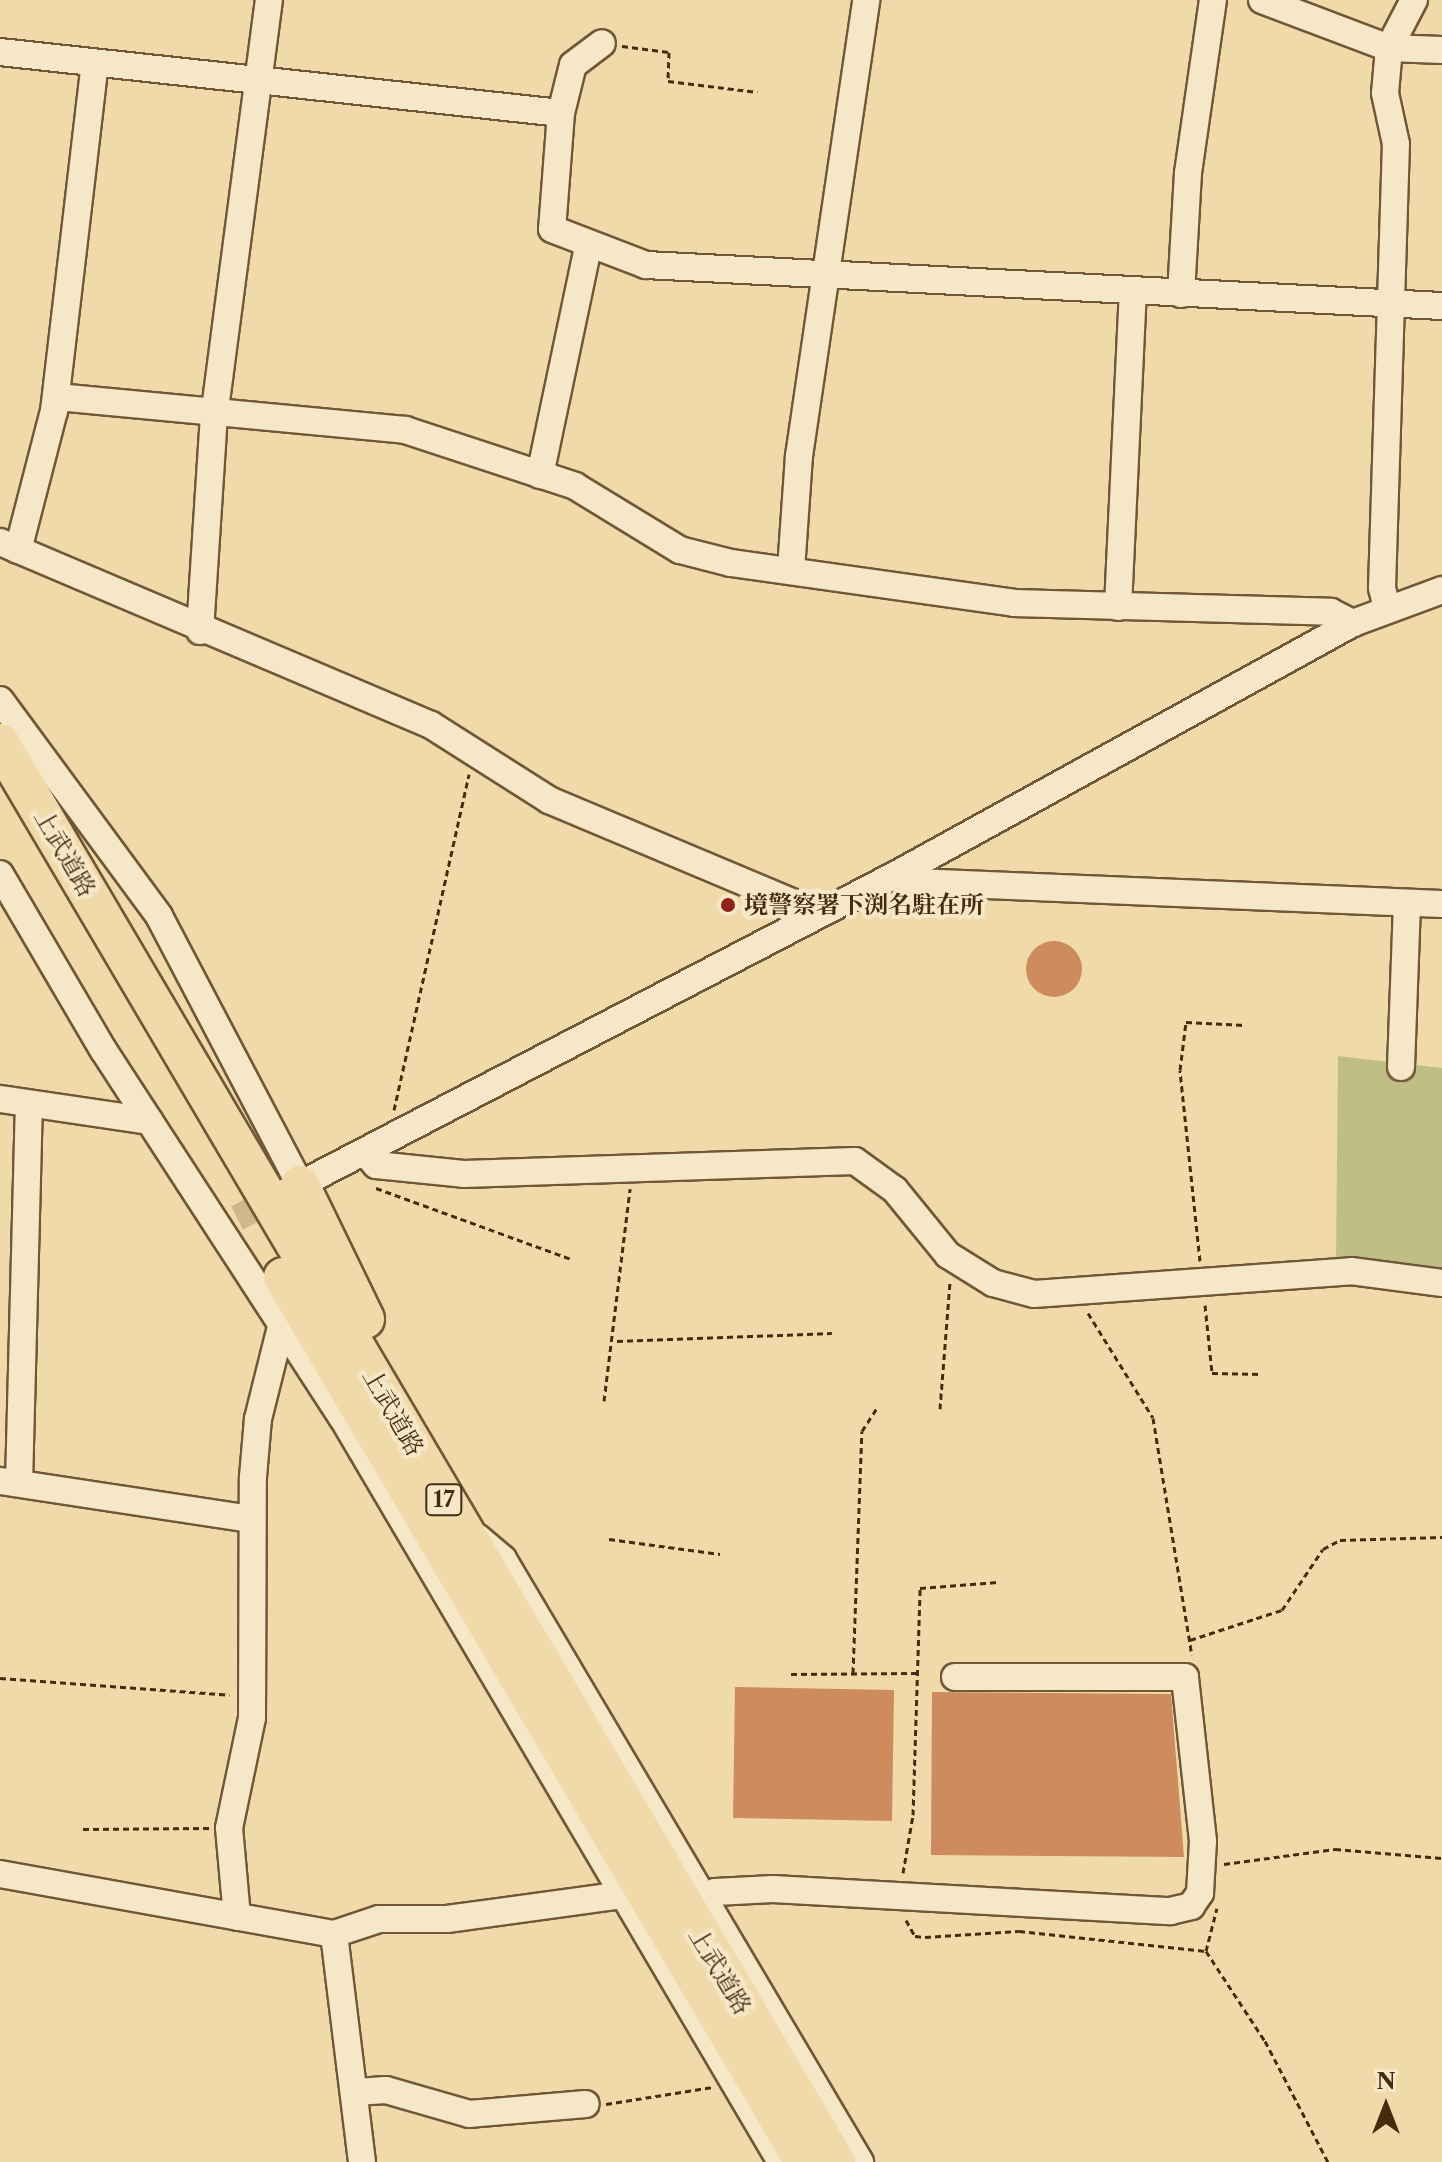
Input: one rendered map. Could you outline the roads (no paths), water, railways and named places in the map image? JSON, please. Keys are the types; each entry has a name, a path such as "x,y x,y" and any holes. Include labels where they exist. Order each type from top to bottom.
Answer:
{"highway":[{"name":"上武道路","path":"2,722 45,844 631,1894 804,2162"},
{"name":"上武道路","path":"0,790 45,844 495,1586 692,1901 836,2162"},
{"path":"292,1189 476,1537 495,1586"}],"street":[{"path":"200,631 214,417 269,0"},
{"path":"791,570 825,274 866,0"},
{"path":"1181,294 1188,173 1213,0"},
{"path":"1262,0 1389,48 1442,50"},
{"path":"1387,608 1382,588 1393,304 1389,48 1414,0"},
{"path":"602,43 573,65 561,113 548,217 552,229 595,251 646,265 1133,293 1442,306"},
{"path":"0,52 561,113"},
{"path":"95,64 57,397 9,546 200,631 431,725 549,800 815,912"},
{"path":"540,475 595,251"},
{"path":"1118,607 1133,293"},
{"path":"57,397 214,417 405,430 588,492 689,553 1014,603 1331,612 1353,623"},
{"path":"2,722 128,865 292,1189 393,1143 815,912 897,874 1353,623 1442,590"},
{"path":"0,874 149,1121 228,1223 282,1323 631,1894 731,2079 781,2162"},
{"path":"897,874 915,882 1442,904"},
{"path":"1401,1067 1407,903"},
{"path":"0,1099 149,1121"},
{"path":"29,1105 10,1482 250,1519"},
{"path":"360,1159 404,1170 631,1173 855,1161 877,1172 956,1261 1013,1291 1075,1293 1202,1279 1351,1271 1442,1283"},
{"path":"237,1917 229,1828 253,1696 250,1519 258,1419 282,1323"},
{"path":"476,1537 503,1559 692,1901 860,2162"},
{"path":"692,1901 900,1893 1170,1911 1191,1906 1200,1893 1203,1841 1185,1677 955,1677"},
{"path":"0,1874 334,1934 379,1919 447,1919 631,1894"},
{"path":"334,1934 356,2092 362,2162"},
{"path":"356,2092 386,2090 469,2114 586,2104"}],"tunnel":[{"path":"237,1218 283,1194"}],"place":[{"name":"境警察署下渕名駐在所","path":"728,905"}]}
